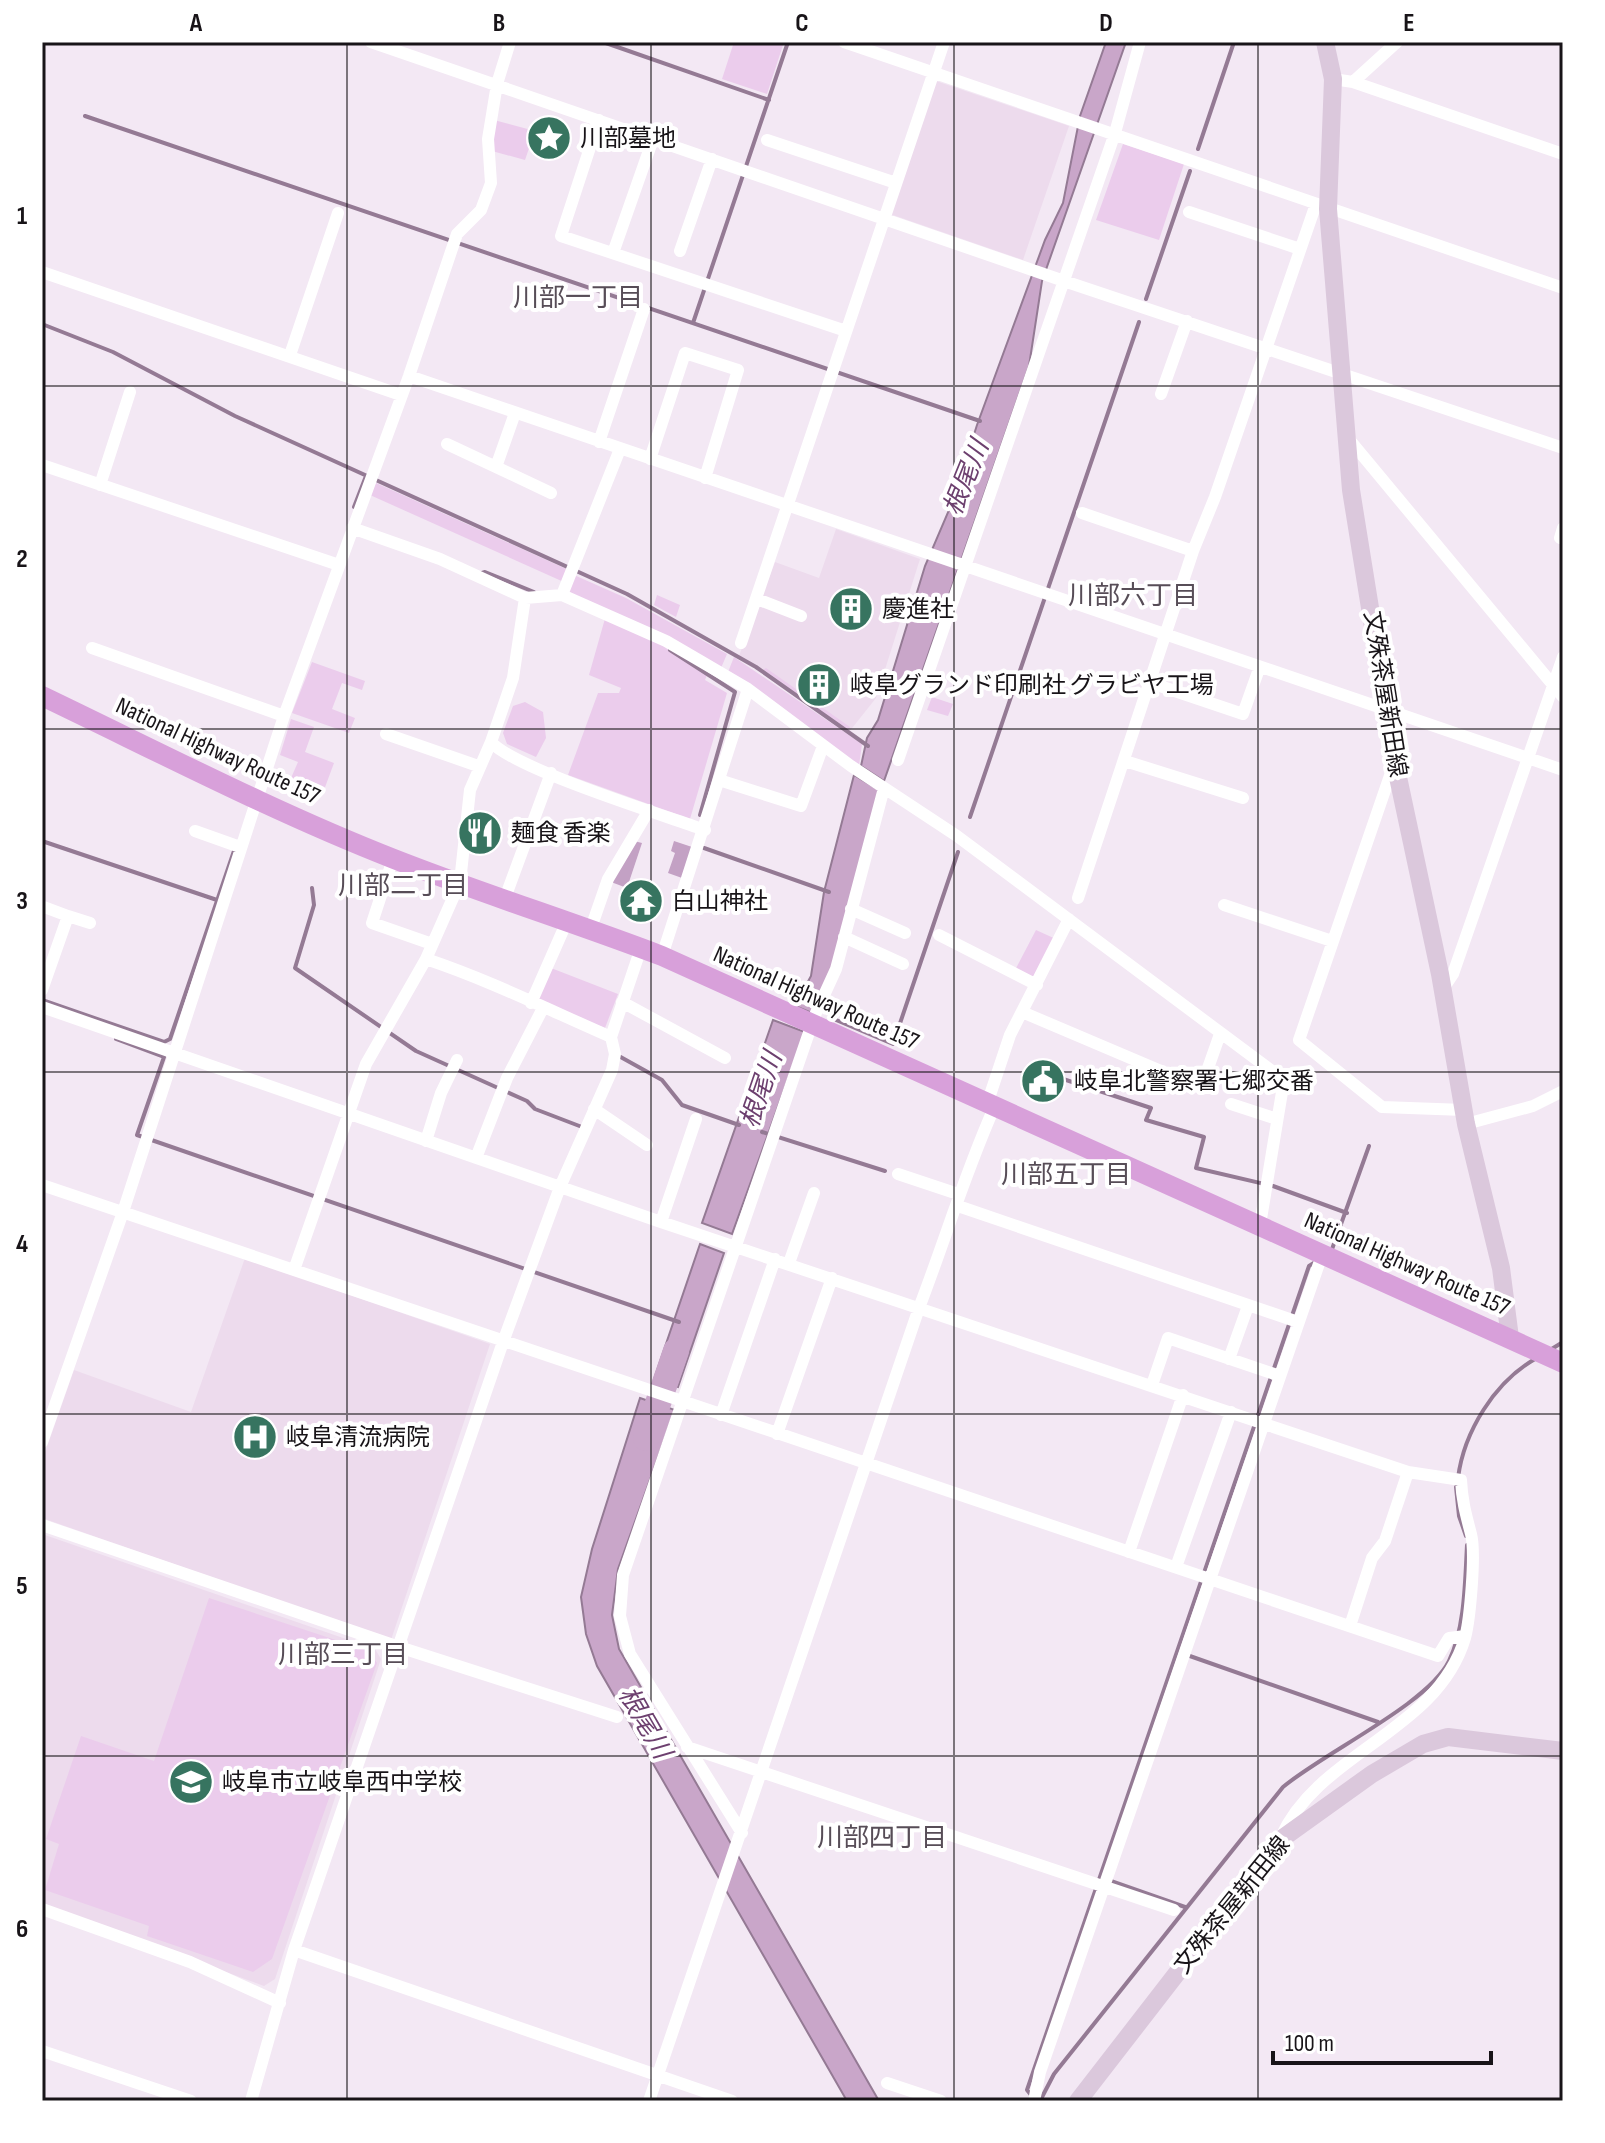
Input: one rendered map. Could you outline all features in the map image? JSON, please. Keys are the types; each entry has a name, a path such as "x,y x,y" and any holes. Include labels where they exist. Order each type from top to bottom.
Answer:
{"highway":[{"name":"National Highway Route 157","path":"42,696 257,800 393,859 568,919 662,956 1550,1357"}],"main road":[{"name":"文殊茶屋新田線","path":"1325,42 1333,79 1322,206 1351,490 1395,763 1443,989 1465,1117 1501,1268 1510,1338"},
{"name":"文殊茶屋新田線","path":"1078,2101 1280,1840 1372,1774 1423,1744 1448,1737 1563,1751"}],"street":[{"path":"371,42 885,217 1028,269 1266,346 1563,448"},
{"path":"42,1442 123,1212 284,716 409,376 457,234 481,210 491,183 488,139 497,84 510,42"},
{"path":"844,42 1563,288"},
{"path":"741,643 944,42"},
{"path":"898,760 1115,133 1140,42"},
{"path":"1353,82 1397,42"},
{"path":"1333,79 1353,82 1563,154"},
{"path":"599,120 561,236 846,331"},
{"path":"613,253 653,139"},
{"path":"767,140 896,183"},
{"path":"680,251 712,159"},
{"path":"1078,898 1193,551 1215,497 1300,249 1322,206"},
{"path":"1189,212 1300,249"},
{"path":"290,355 338,213"},
{"path":"42,272 401,395"},
{"path":"599,442 644,309"},
{"path":"1161,394 1187,321"},
{"path":"650,459 685,353 738,370 705,478"},
{"path":"409,376 1259,669 1563,770"},
{"path":"100,485 130,392"},
{"path":"496,467 515,413"},
{"path":"1347,436 1563,697"},
{"path":"447,444 551,493"},
{"path":"562,595 620,449"},
{"path":"42,465 339,565"},
{"path":"1082,513 1193,551"},
{"path":"352,528 440,559 525,598 562,595 666,641 748,689 823,746 957,836 1284,1080 1260,1225"},
{"path":"294,1270 366,1064 426,959 460,882 466,809 478,766 491,742 513,678 525,598"},
{"path":"757,599 801,616"},
{"path":"92,648 284,716"},
{"path":"1443,989 1453,974 1563,657"},
{"path":"1151,683 1243,714 1259,669"},
{"path":"662,956 748,689"},
{"path":"386,734 478,766"},
{"path":"491,742 498,750 551,773 705,830"},
{"path":"719,780 801,806 823,746"},
{"path":"1125,761 1243,798"},
{"path":"1395,763 1299,1040 1382,1107 1465,1117 1533,1106 1563,1091"},
{"path":"505,898 551,773"},
{"path":"740,1837 630,1654 620,1616 620,1595 623,1575 679,1401 774,1136 800,1019 831,984 884,788"},
{"path":"591,928 608,879 649,810"},
{"path":"195,831 240,847"},
{"path":"393,859 372,923 432,944"},
{"path":"1224,905 1332,941"},
{"path":"44,907 90,923"},
{"path":"851,909 905,933"},
{"path":"42,990 68,916"},
{"path":"476,1158 568,919"},
{"path":"649,2101 919,1308 991,1106 1010,1035 1069,919"},
{"path":"939,935 1037,985"},
{"path":"844,937 903,964"},
{"path":"251,2101 294,1950 503,1342 560,1187 612,1070 615,1054 611,1037 641,948"},
{"path":"426,959 481,977 611,1037"},
{"path":"622,1002 725,1058"},
{"path":"43,1010 661,1222 1408,1472 1461,1480 1462,1507 1471,1534 1473,1561 1465,1636 1450,1670 1438,1687 1400,1724 1322,1781 1290,1816 1280,1840"},
{"path":"1022,1012 1201,1088 1220,1034"},
{"path":"426,1141 441,1093 457,1060"},
{"path":"1231,1104 1277,1119"},
{"path":"594,1109 647,1145"},
{"path":"661,1222 696,1119"},
{"path":"898,1174 958,1200 1298,1322"},
{"path":"42,1185 1438,1656 1449,1638 1465,1636"},
{"path":"789,1263 814,1193"},
{"path":"1032,2101 1298,1322 1326,1257"},
{"path":"721,1415 775,1259"},
{"path":"777,1434 832,1278"},
{"path":"1229,1359 1248,1306"},
{"path":"1152,1385 1168,1338 1280,1376"},
{"path":"1129,1552 1183,1395"},
{"path":"1176,1567 1231,1412"},
{"path":"1350,1626 1372,1558 1385,1541 1408,1472"},
{"path":"42,1525 399,1647 617,1717"},
{"path":"687,1747 1174,1910"},
{"path":"42,1909 179,1958 280,2003"},
{"path":"294,1950 732,2101"},
{"path":"42,2051 191,2101"},
{"path":"887,2083 941,2101"}],"shaded area":[{"path":"734,42 784,42 767,94 722,79"},
{"path":"936,81 1069,126 1023,260 890,214"},
{"path":"494,120 535,131 525,160 492,151"},
{"path":"1123,144 1184,164 1159,240 1096,220"},
{"path":"374,482 571,571 566,583 370,495"},
{"path":"836,529 920,559 876,698 849,732 739,656 775,562 819,578"},
{"path":"574,575 626,598 727,654 721,668 568,593"},
{"path":"657,595 680,605 676,617 654,605"},
{"path":"606,615 710,668 705,680 727,693 690,819 568,775 598,693 619,693 621,688 589,675"},
{"path":"734,657 862,744 859,766 728,672"},
{"path":"312,662 365,681 362,690 342,683 332,709 355,718 349,733 292,713"},
{"path":"766,668 850,727 848,731 763,670"},
{"path":"932,697 953,704 948,716 927,710"},
{"path":"525,702 543,712 546,738 536,757 507,744 503,733 513,706"},
{"path":"291,719 314,727 305,752 334,763 324,790 291,778 298,762 280,755"},
{"path":"634,841 642,843 627,888 611,882"},
{"path":"674,841 692,847 682,878 668,873 675,853 671,851"},
{"path":"1036,930 1058,940 1037,984 1014,972"},
{"path":"551,968 618,994 605,1028 537,1001"},
{"name":"岐阜清流病院","path":"245,1258 490,1344 391,1640 42,1518 42,1461 74,1370 191,1412"},
{"name":"岐阜市立岐阜西中学校","path":"42,1534 375,1649 381,1659 275,1979 264,1986 42,1905"},
{"name":"岐阜市立岐阜西中学校","path":"209,1598 369,1651 377,1663 272,1959 253,1972 147,1936 149,1926 45,1890 59,1844 46,1839 81,1736 154,1761"}],"water":[{"path":"1106,42 1126,42 1042,281 1029,366 884,781 861,766 867,738 878,720 925,566 952,503 977,425 1045,240 1063,203 1080,116"},
{"path":"854,775 879,790 833,968 812,1013 790,1004 800,996 811,976 824,892"},
{"path":"773,1020 805,1032 732,1234 702,1223"},
{"path":"700,1244 724,1253 678,1387 654,1379"},
{"path":"640,1398 675,1410 618,1569 612,1615 619,1649 879,2101 847,2101 597,1666 586,1634 581,1597 592,1549"}],"waterway":[{"path":"603,42 769,100"},
{"path":"693,323 788,42"},
{"path":"1198,149 1234,42"},
{"path":"85,116 980,421"},
{"path":"1146,299 1190,171"},
{"path":"970,817 1139,322"},
{"path":"42,324 113,352 235,416 627,594 756,667 868,746"},
{"path":"354,507 366,476"},
{"path":"479,574 485,572 534,592"},
{"path":"670,650 735,692 700,815"},
{"path":"42,841 217,900"},
{"path":"42,1000 164,1042 170,1039 235,848"},
{"path":"704,848 829,892"},
{"path":"829,1017 893,1044 958,852"},
{"path":"312,888 314,905 295,968 416,1051 527,1101 535,1109 582,1127"},
{"path":"116,1039 164,1057 137,1135 679,1322"},
{"path":"617,1055 662,1080 682,1105 739,1125"},
{"path":"1054,1076 1151,1108 1146,1120 1204,1137 1196,1168 1273,1186 1347,1213"},
{"path":"762,1132 885,1171"},
{"path":"1331,1252 1369,1146"},
{"path":"1031,2095 1027,2090 1309,1266 1317,1261"},
{"path":"1550,1350 1563,1342"},
{"name":"根尾川","path":"646,1438 676,1351"},
{"path":"1458,1478 1467,1443 1484,1410 1507,1381 1535,1359"},
{"path":"1456,1487 1459,1516 1466,1536"},
{"path":"1040,2101 1054,2074 1283,1787 1398,1711 1438,1677 1449,1661 1458,1634 1467,1545"},
{"path":"1187,1655 1378,1722"},
{"path":"1108,1880 1185,1907"}],"place":[{"name":"川部墓地","path":"549,138"},
{"name":"慶進社","path":"851,609"},
{"name":"岐阜グランド印刷社 グラビヤ工場","path":"819,685"},
{"name":"麺食 香楽","path":"480,833"},
{"name":"白山神社","path":"641,901"},
{"name":"岐阜北警察署七郷交番","path":"1043,1081"},
{"name":"岐阜清流病院","path":"255,1437"},
{"name":"岐阜市立岐阜西中学校","path":"191,1782"}],"district":[{"name":"川部一丁目","path":"578,298"},
{"name":"川部六丁目","path":"1133,596"},
{"name":"川部二丁目","path":"403,886"},
{"name":"川部五丁目","path":"1066,1175"},
{"name":"川部三丁目","path":"343,1655"},
{"name":"川部四丁目","path":"882,1838"}]}
